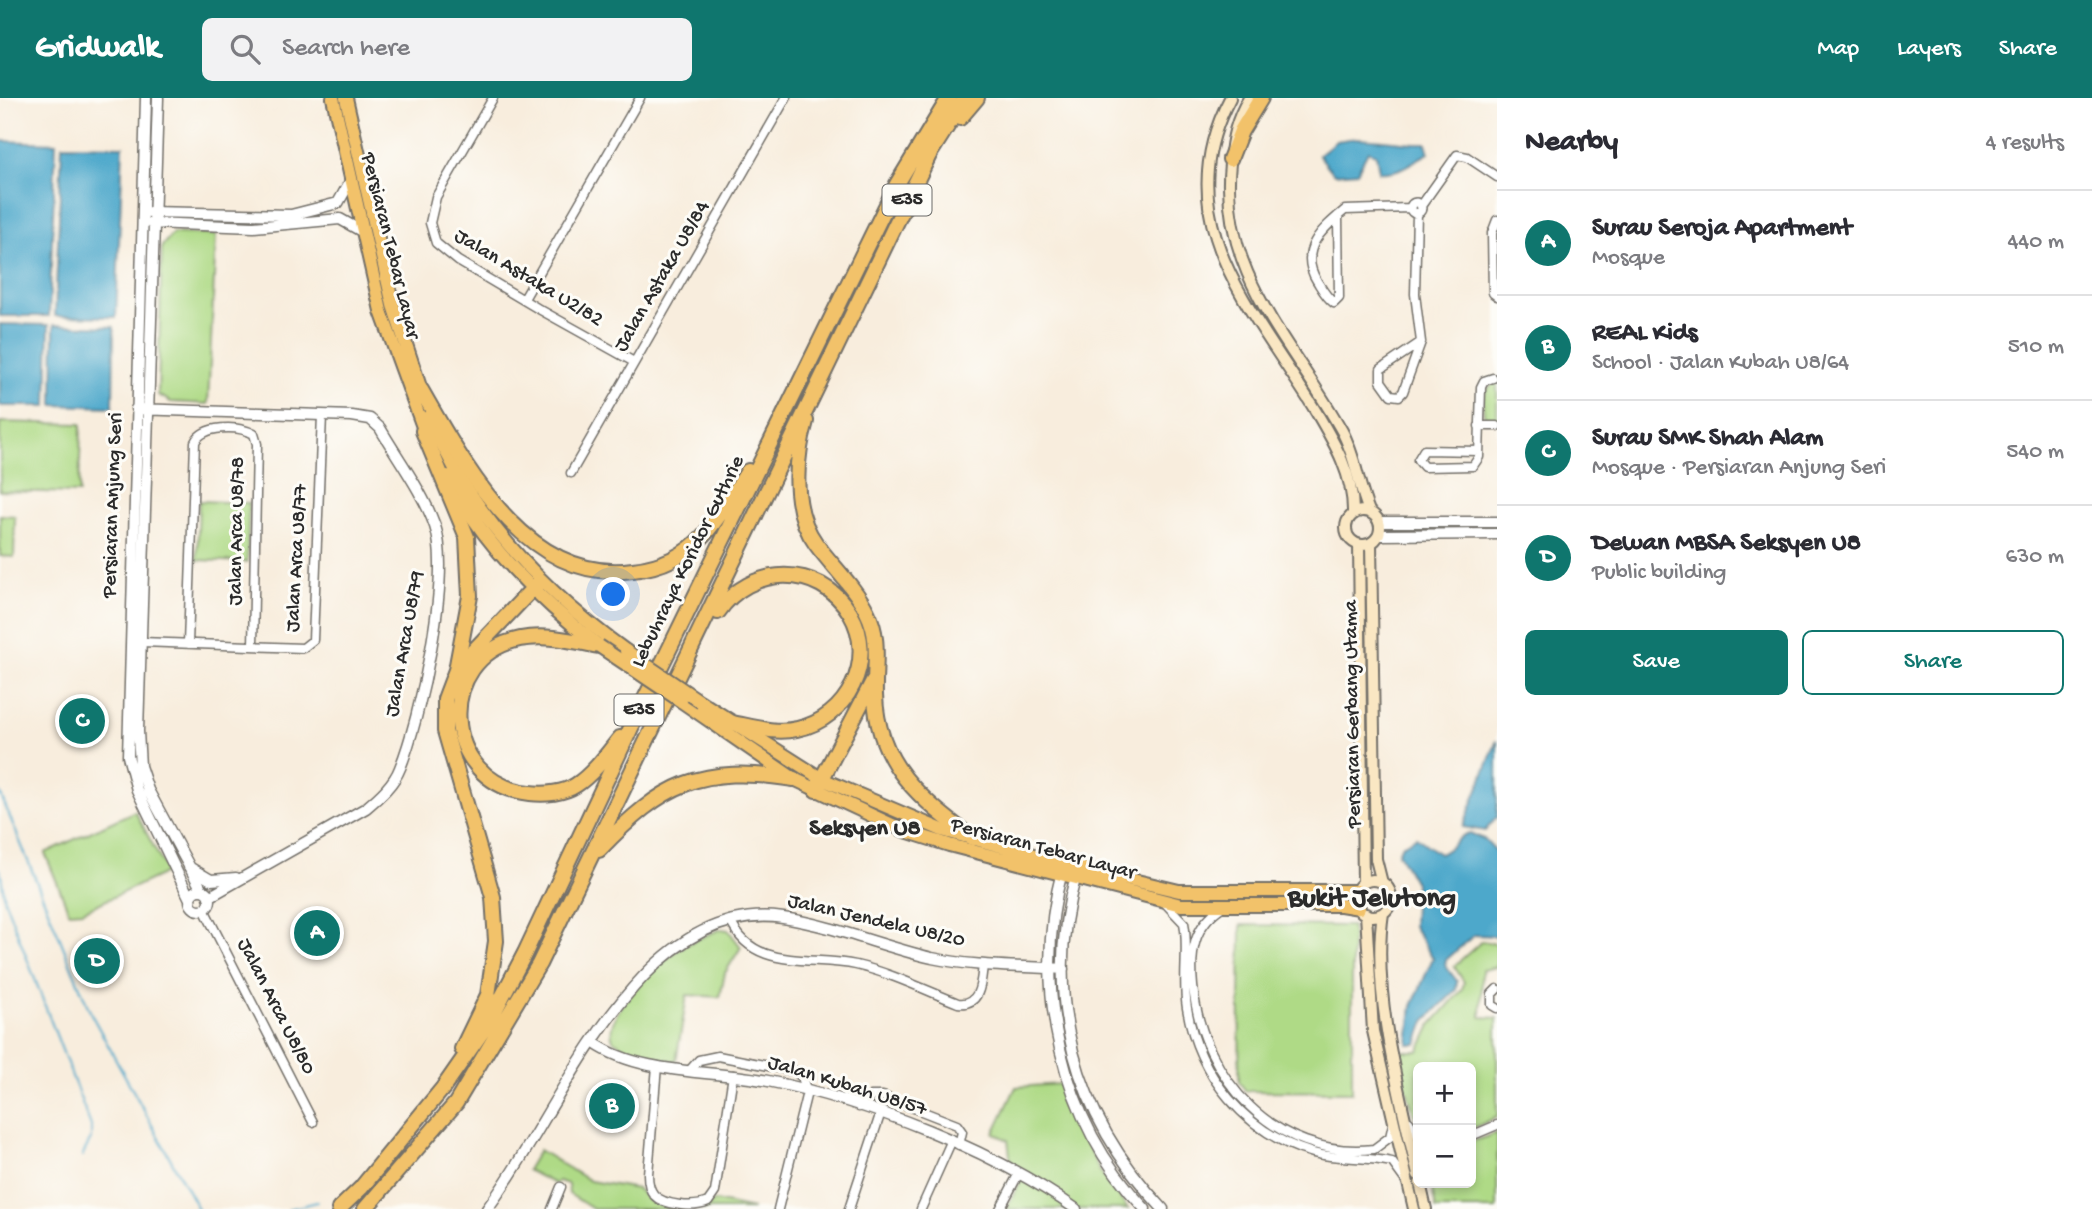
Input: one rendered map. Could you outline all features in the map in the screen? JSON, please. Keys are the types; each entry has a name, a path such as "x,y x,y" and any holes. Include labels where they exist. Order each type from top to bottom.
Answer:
{"highway":[{"path":"935,118 943,98"},
{"name":"Lebuhraya Koridor Guthrie","path":"339,1209 361,1188 443,1088 489,1021 525,953 637,715 897,184 949,98"},
{"name":"Lebuhraya Koridor Guthrie","path":"365,1209 456,1103 539,964 704,626 816,386 939,137 965,98"},
{"path":"939,137 978,98"},
{"path":"1230,159 1241,131 1261,98"},
{"path":"816,386 804,429 797,480 801,513 814,541 867,612 877,638 876,710 888,752 898,770 931,808 972,838"},
{"path":"421,390 461,459 508,519 553,556 576,567 602,572 652,568 678,557 702,538 770,444"},
{"path":"423,431 467,537 470,596 456,670 444,699 444,731 493,897 496,941 488,995 443,1088"},
{"path":"704,626 726,600 745,586 757,579 787,575 805,578 825,587 851,614 857,632 860,659 855,681 840,706 824,719 794,730 733,723"},
{"path":"456,670 536,586"},
{"path":"599,646 537,637 509,642 492,650 477,663 465,684 460,702 459,732 468,754 491,780 511,789 541,794 558,792 576,785 608,754 637,715"},
{"path":"819,785 876,673"},
{"path":"588,861 629,818 655,798 683,783 737,772 794,779"}],"main road":[{"name":"Persiaran Tebar Layar","path":"333,98 381,311 423,431 476,524 599,646 701,708 733,723 819,785 905,831 1063,869 1164,902 1222,907 1341,905 1362,911"},
{"name":"Persiaran Tebar Layar","path":"346,98 393,305 430,418 470,497 536,586 794,779 819,785 1063,869"},
{"name":"Persiaran Gerbang Utama","path":"1230,98 1214,137 1210,163 1209,211 1214,238 1229,275 1339,451 1352,494 1353,514 1346,528 1350,539 1370,541"},
{"path":"1249,98 1234,129 1230,159 1228,207 1239,255 1253,288 1346,440 1369,511 1380,522"},
{"path":"1353,514 1369,511"},
{"name":"Persiaran Gerbang Utama","path":"1380,522 1370,541 1360,887 1373,1031 1394,1124 1413,1173"},
{"name":"Persiaran Gerbang Utama","path":"1370,541 1376,859 1382,883 1390,897 1383,913 1380,970 1413,1153"},
{"name":"Persiaran Tebar Layar","path":"1077,873 1195,892 1360,887"},
{"path":"1360,887 1373,880 1382,883"},
{"path":"1362,911 1383,913"},
{"name":"Persiaran Gerbang Utama","path":"1414,1209 1418,1188"},
{"name":"Persiaran Gerbang Utama","path":"1419,1188 1426,1209"}],"street":[{"name":"Persiaran Anjung Seri","path":"146,98 128,756 137,790 190,900"},
{"name":"Persiaran Anjung Seri","path":"158,98 138,731 140,766 148,790 188,867 206,893"},
{"name":"Jalan Astaka U2/82","path":"493,98 436,197 430,223 436,243 524,299 634,362"},
{"path":"524,299 640,98"},
{"name":"Jalan Astaka U8/84","path":"571,473 786,98"},
{"path":"1421,342 1381,369 1381,381 1391,396 1399,397 1403,392 1421,342 1415,294 1416,209 1457,155 1467,157 1497,177"},
{"path":"142,212 291,215 338,202 351,180"},
{"path":"1338,216 1339,298 1334,303 1328,299 1309,268 1308,257 1311,247 1338,216 1351,209 1416,209"},
{"path":"142,223 254,228 340,219 363,232"},
{"path":"1497,220 1493,293 1497,296"},
{"path":"1479,451 1424,450 1418,460 1424,467 1473,466 1478,463 1479,451 1481,387 1484,381 1493,378"},
{"name":"Jalan Arca U8/79","path":"136,409 360,416 380,428 435,526 440,552 421,698 400,770 385,791 366,808 245,876 206,893"},
{"name":"Jalan Arca U8/77","path":"141,642 303,648 315,634 322,415"},
{"path":"1479,426 1497,426"},
{"name":"Jalan Arca U8/78","path":"188,644 195,442 199,434 206,430 247,430 254,434 257,444 253,646"},
{"path":"1380,522 1497,522"},
{"path":"1370,541 1497,534"},
{"path":"188,867 211,880 245,876"},
{"path":"1063,869 1051,968 1056,1030 1075,1097 1092,1136 1112,1168 1145,1209"},
{"path":"1077,873 1065,932 1063,969 1068,1032 1087,1097 1116,1152 1163,1209"},
{"path":"194,892 206,893 209,904 204,909 196,909 190,900 194,892"},
{"path":"1164,902 1185,923 1183,976 1197,1047 1209,1073 1233,1104 1279,1139 1312,1153 1392,1162 1413,1181"},
{"path":"1222,907 1197,931 1192,976 1197,1018 1204,1041 1213,1060 1240,1099 1275,1127 1325,1146 1374,1149 1390,1137 1394,1124"},
{"name":"Jalan Arca U8/80","path":"204,909 313,1122"},
{"name":"Jalan Jendela U8/20","path":"487,1209 513,1174 627,994 653,965 686,940 730,920 761,917 806,922 929,957 983,965 1063,969"},
{"path":"730,920 740,937 763,953 784,959 856,965 958,1003 971,1002 976,997 983,965"},
{"path":"1497,989 1492,994 1492,1005 1497,1008"},
{"name":"Jalan Kubah U8/57","path":"594,1043 628,1062 733,1075 859,1107 955,1143 1019,1173 1076,1209"},
{"path":"691,1069 699,1060 712,1056 799,1073 805,1081 807,1092 778,1209"},
{"path":"657,1066 649,1188 661,1200 694,1206 708,1202 715,1192 733,1075"},
{"path":"859,1107 871,1096 883,1096 957,1125 962,1132 921,1209"},
{"path":"1404,1113 1413,1128"},
{"path":"849,1209 880,1115"},
{"path":"1476,1134 1497,1125"},
{"path":"1000,1209 1019,1173"},
{"path":"552,1209 561,1187"}],"green space":[{"path":"173,233 216,235 208,404 171,402 158,395 162,246"},
{"path":"1497,381 1497,421 1486,421 1483,410 1485,393"},
{"path":"0,422 81,424 79,493 0,491"},
{"path":"199,501 249,503 247,562 197,560"},
{"path":"0,515 15,516 14,557 0,556"},
{"path":"135,811 167,872 83,911 69,912 45,853"},
{"path":"1241,925 1352,926 1352,1092 1246,1091 1239,1082"},
{"path":"721,929 728,930 741,947 725,973 720,997 687,995 676,1061 637,1055 613,1040 612,1029 616,1016 637,987 676,952"},
{"path":"1482,941 1497,944 1497,967 1482,970 1481,1017 1497,1018 1497,1117 1476,1127 1476,1062 1413,1062 1413,1110 1395,1051 1419,1051 1431,1025 1462,990 1464,982 1454,966"},
{"path":"1060,1084 1099,1170 1128,1209 1006,1209 1025,1173 1011,1164 1008,1140 994,1133 1016,1087"},
{"path":"1497,1133 1497,1209 1436,1209 1432,1188 1476,1188 1476,1140"},
{"path":"539,1150 590,1181 638,1189 650,1202 682,1209 593,1209 569,1194 568,1184 558,1181 555,1184 527,1170"},
{"path":"715,1201 753,1209 703,1209"}],"water":[{"path":"1356,138 1426,143 1429,153 1399,170 1379,172 1376,154 1368,151 1357,172 1334,174 1319,155 1336,141"},
{"path":"0,141 56,143 49,316 0,316"},
{"path":"62,145 123,146 116,317 55,316"},
{"path":"0,324 49,325 47,406 0,406"},
{"path":"54,325 114,327 113,407 53,405"},
{"path":"1497,740 1497,817 1485,831 1463,827"},
{"path":"1470,833 1484,839 1497,853 1497,936 1474,935 1446,960 1445,965 1457,981 1456,990 1425,1021 1417,1044 1408,1044 1412,1006 1433,958 1413,926 1415,883 1398,853 1402,845 1416,837 1439,854"}],"waterway":[{"path":"0,793 91,1014 198,1209"},
{"path":"0,869 5,901 91,1126 91,1139 82,1156"},
{"path":"289,1209 317,1202"}],"place":[{"name":"Surau SMK Shah Alam","path":"82,721"},
{"name":"Surau Seroja Apartment","path":"317,933"},
{"name":"Dewan MBSA Seksyen U8","path":"97,961"},
{"name":"REAL Kids","path":"612,1106"}],"district":[{"name":"Seksyen U8","path":"865,829"},
{"name":"Bukit Jelutong","path":"1372,899"}]}
